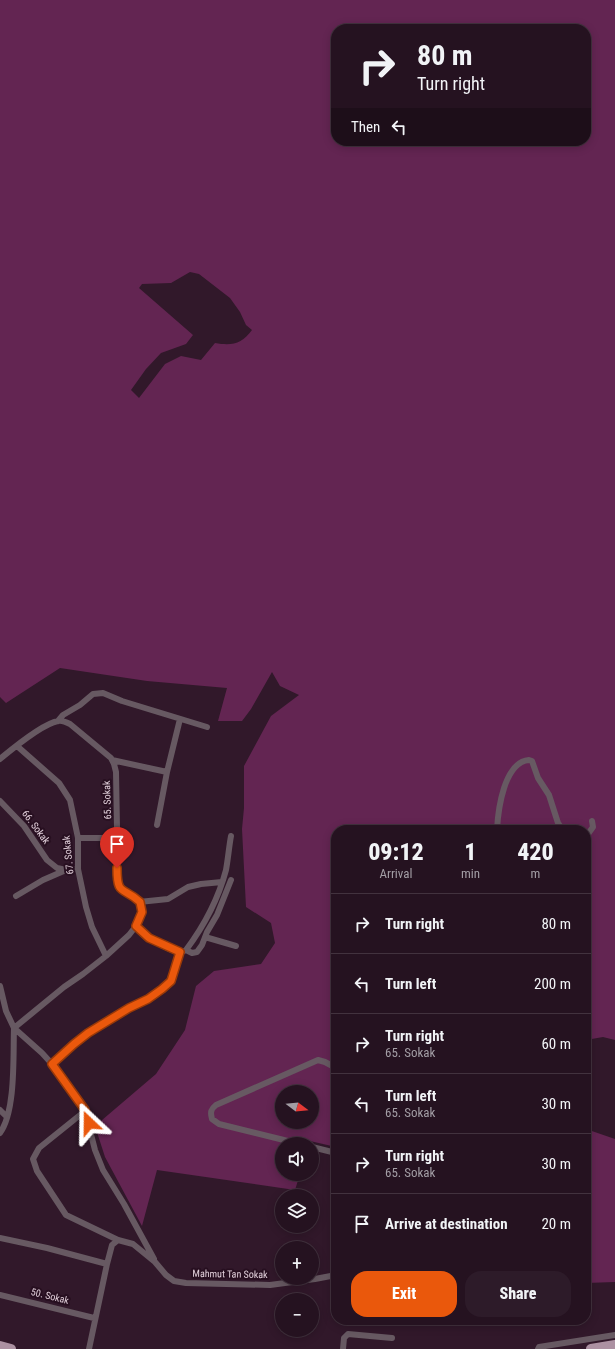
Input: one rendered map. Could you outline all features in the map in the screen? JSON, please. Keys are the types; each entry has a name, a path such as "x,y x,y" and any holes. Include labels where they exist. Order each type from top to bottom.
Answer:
{"main road":[{"path":"591,1349 615,1345"},
{"path":"0,1346 11,1349"}],"street":[{"path":"58,721 63,715 80,705 93,694 103,693 122,701 207,727"},
{"path":"157,825 167,772 180,719"},
{"path":"0,759 46,726 58,721 64,721 70,724 112,760 167,772"},
{"name":"67. Sokak","path":"17,746 44,771 54,778 69,796 78,838 78,869 86,907 92,927 106,956"},
{"name":"65. Sokak","path":"112,760 116,772 118,884 119,888 140,902"},
{"path":"497,825 501,796 506,780 521,762 529,760 532,761 538,778 549,795 560,825"},
{"name":"66. Sokak","path":"0,800 24,826 47,860 57,868 66,870"},
{"path":"591,829 593,826 592,821"},
{"path":"52,1064 88,1033 129,1008 148,999 171,981 183,951 208,918 226,870 231,836"},
{"path":"78,838 118,838"},
{"path":"16,896 43,880 66,870 78,869"},
{"path":"136,926 149,938 183,951 192,953 197,952 202,945 224,900 231,880"},
{"path":"0,1133 4,1128 10,1107 14,1028 64,987 106,956 136,926 142,912 140,902 168,898 188,888 201,884 222,882"},
{"path":"205,937 236,946"},
{"path":"0,986 6,1011 14,1028 52,1064 85,1110"},
{"path":"275,1138 219,1124 212,1119 212,1109 216,1104 313,1062 321,1061 331,1066"},
{"path":"0,1110 7,1117"},
{"name":"Mahmut Tan Sokak","path":"155,1262 124,1204 103,1170 95,1150 85,1110 39,1148 33,1159 37,1172 66,1215 118,1240 133,1244 155,1262 166,1275 174,1281 186,1283 270,1285 315,1280 331,1276"},
{"path":"319,1149 331,1152"},
{"path":"0,1238 47,1248 107,1264"},
{"path":"89,1349 94,1318 112,1245 118,1240"},
{"name":"50. Sokak","path":"0,1295 94,1318"},
{"path":"343,1349 344,1338 348,1334 392,1338"},
{"path":"538,1348 615,1335"}],"shaded area":[{"path":"0,0 615,0 615,1040 603,1037 591,1039 591,825 331,825 331,1146 319,1143 319,1137 275,1137 275,1181 298,1181 295,1189 157,1170 142,1226 105,1157 95,1126 156,1074 185,1030 196,986 214,971 261,964 275,943 271,923 246,907 242,829 244,808 244,766 271,716 299,695 280,686 272,672 251,709 242,721 218,721 227,688 147,681 60,668 6,703 0,697","holes":["190,272 199,274 230,298 240,312 246,325 252,330 248,335 236,343 215,343 201,360 181,356 165,364 139,398 131,390 146,369 161,353 186,344 193,335 139,288 142,284 171,283"]},
{"path":"591,1131 615,1139 615,1282 591,1283"}],"route":[{"path":"89,1123 85,1110 52,1064 74,1044 107,1020 148,999 162,989 171,981 180,952 149,938 136,926 142,912 140,902 119,888 117,868"}]}
